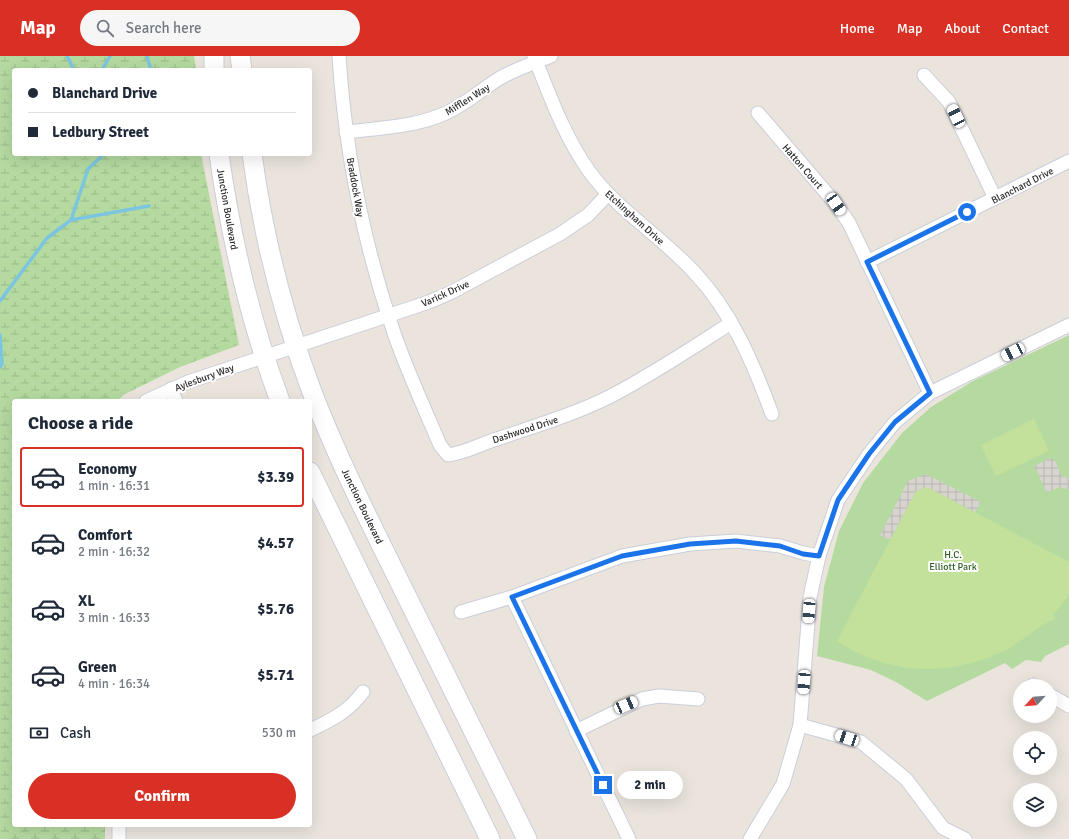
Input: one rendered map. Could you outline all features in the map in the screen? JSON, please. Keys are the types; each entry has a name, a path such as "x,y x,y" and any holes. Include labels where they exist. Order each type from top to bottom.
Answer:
{"main road":[{"path":"214,56 214,68"},
{"path":"240,56 242,68"},
{"name":"Junction Boulevard","path":"219,156 232,236 243,287 264,356 279,399"},
{"name":"Junction Boulevard","path":"252,156 262,223 296,346 312,392 354,489 527,839"},
{"path":"312,476 490,839"}],"street":[{"name":"Braddock Way","path":"339,56 346,132 362,225 388,315"},
{"name":"Mifflen Way","path":"346,132 403,125 426,120 446,113 466,102 501,78 535,59 551,56"},
{"name":"Etchingham Drive","path":"535,59 570,141 589,171 608,194 694,272 731,323 746,349 772,414"},
{"path":"924,75 949,102 995,198"},
{"name":"Hatton Court","path":"758,112 836,204 849,223 930,393"},
{"name":"Blanchard Drive","path":"867,262 1069,161"},
{"name":"Varick Drive","path":"264,356 452,292 560,234 588,215 608,194"},
{"name":"Dashwood Drive","path":"388,315 419,398 440,445 448,455 460,454 480,444 585,408 640,379 731,323"},
{"path":"752,838 783,784 800,725 810,597 819,556 838,500 860,467 895,422 930,393 1069,325"},
{"name":"Aylesbury Way","path":"150,399 172,389 264,356"},
{"path":"172,389 175,399"},
{"path":"461,612 512,597 622,556 690,544 736,541 780,546 803,554 819,556"},
{"path":"512,597 629,839"},
{"path":"312,729 344,713 354,705 363,692"},
{"path":"576,731 642,699 659,696 698,699"},
{"path":"1057,699 1069,706"},
{"path":"800,725 861,742 906,779 943,828 966,839"},
{"path":"119,827 119,839"}],"green space":[{"path":"0,56 194,56 196,68 12,68 12,156 201,156 239,345 180,367 123,395 120,399 12,399 12,827 105,827 105,839 0,839"},
{"name":"H.C. Elliott Park","path":"1069,335 1069,644 1045,656 1041,662 1026,660 1012,669 1005,663 927,701 896,682 871,670 817,656 824,587 839,531 863,483 902,433 931,407 973,381"},
{"path":"1034,419 1049,451 996,476 981,445"},
{"path":"927,487 1069,562 1069,595 1053,615 1055,619 1048,622 1006,650 985,659 963,665 942,668 920,669 877,661 857,653 837,641 916,491"}],"shaded area":[{"path":"1051,458 1055,461 1062,476 1069,478 1069,490 1059,487 1047,493 1034,466"},
{"path":"926,474 981,502 975,512 927,487 916,491 890,540 880,535 908,481"}],"waterway":[{"path":"67,56 73,68"},
{"path":"103,68 110,56"},
{"path":"147,56 150,68"},
{"path":"0,301 47,238 71,220 88,169 102,156"},
{"path":"71,220 149,206"},
{"path":"0,335 2,364 0,367"}],"route":[{"path":"603,785 512,597 622,556 690,544 736,541 780,546 803,554 819,556 838,500 869,454 895,422 930,393 867,262 967,212"}]}
